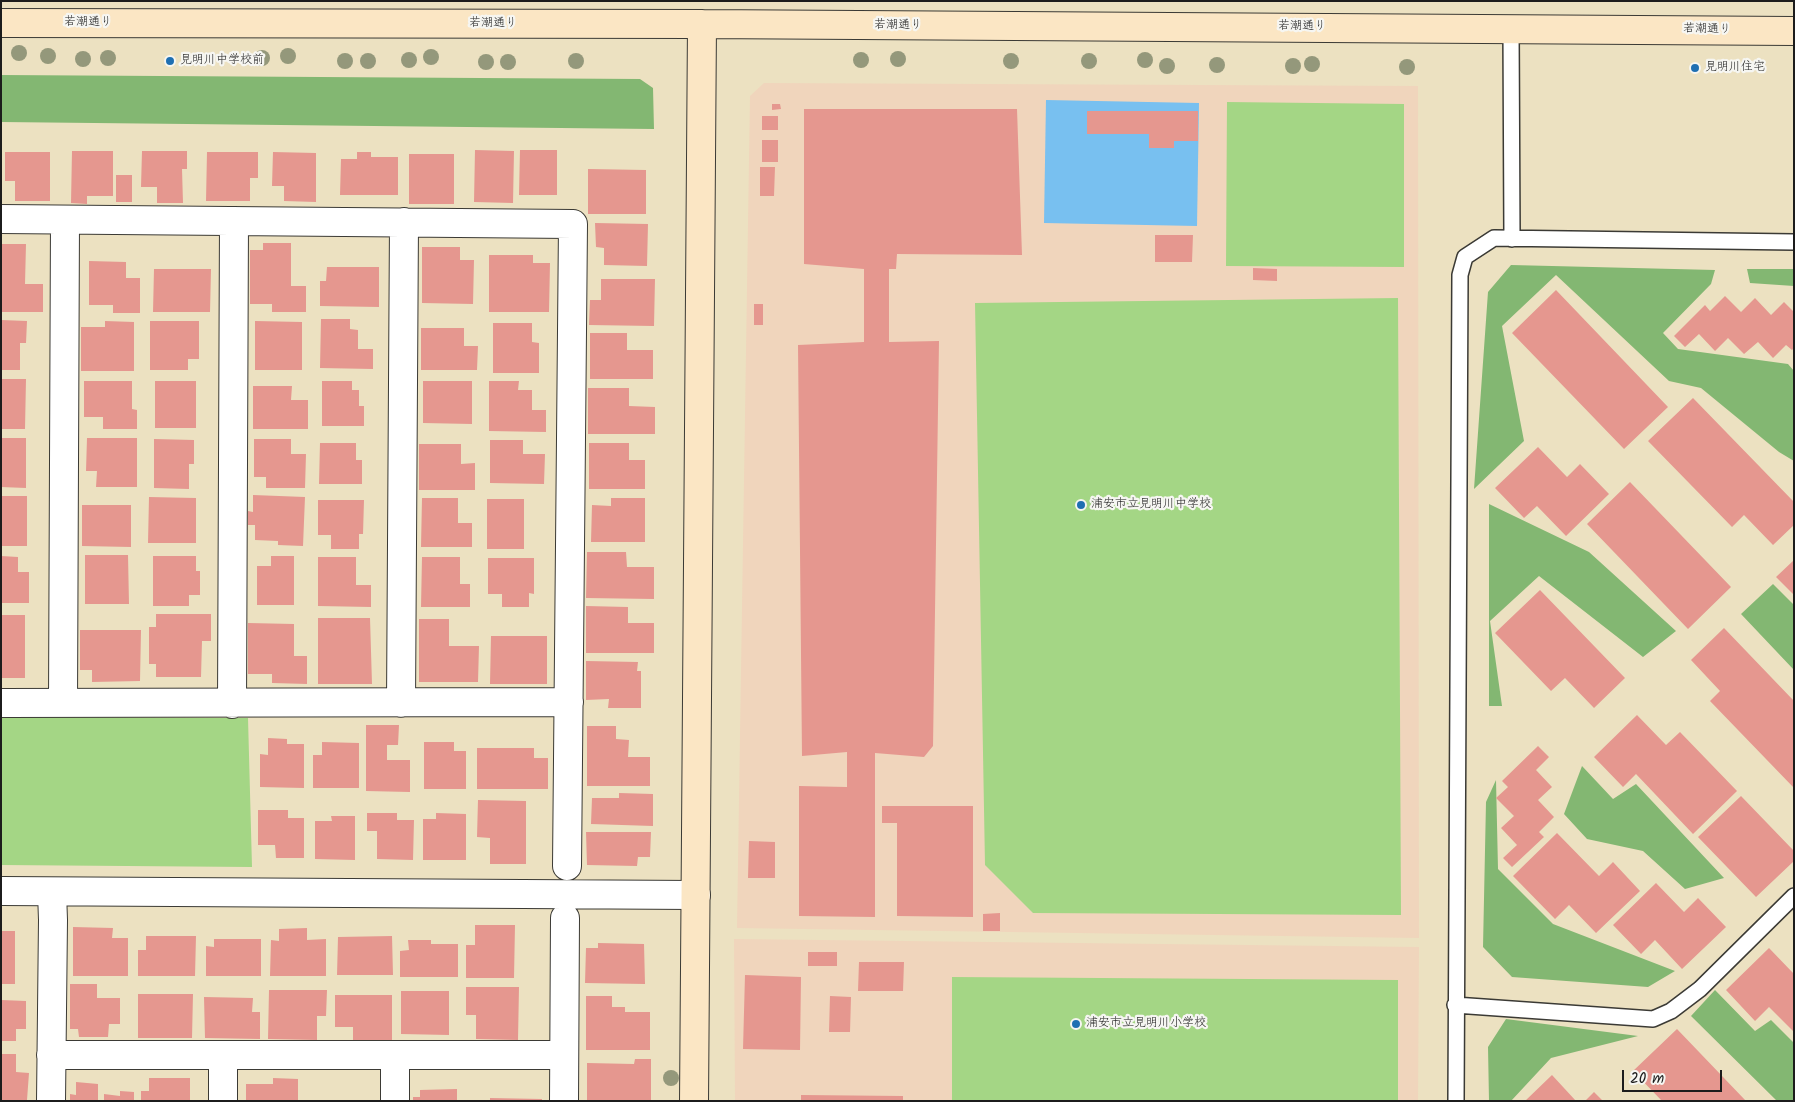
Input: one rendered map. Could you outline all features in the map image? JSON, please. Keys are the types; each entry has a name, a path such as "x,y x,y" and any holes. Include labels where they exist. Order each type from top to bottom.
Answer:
{"main road":[{"name":"若潮通り","path":"1,23 702,24 815,13 1511,28 1794,31"},
{"path":"694,1101 702,24"}],"street":[{"path":"1,219 573,224 567,866"},
{"path":"63,703 65,220"},
{"path":"232,704 234,221"},
{"path":"401,703 404,222"},
{"path":"1,703 569,702"},
{"path":"1,891 696,895"},
{"path":"51,1101 52,892"},
{"path":"564,1101 565,918"},
{"path":"51,1055 564,1055"},
{"path":"395,1055 395,1101"},
{"path":"223,1056 223,1101"}],"lane":[{"path":"1511,28 1512,239"},
{"path":"1456,1101 1460,275 1465,257 1494,238 1794,242"},
{"path":"1455,1005 1653,1019 1671,1011 1700,989 1794,896"}],"shaded area":[{"name":"浦安市立見明川中学校","path":"764,83 1418,86 1419,938 737,928 750,96"},
{"name":"浦安市立見明川小学校","path":"734,939 1419,947 1418,1101 735,1101"}],"green space":[{"path":"1,75 640,79 653,88 654,129 1,122"},
{"path":"1227,102 1404,104 1404,267 1226,266"},
{"path":"1511,265 1715,270 1711,284 1663,333 1678,349 1788,364 1794,371 1794,461 1779,452 1701,388 1669,381 1556,275 1502,326 1524,441 1474,489 1488,292"},
{"path":"1747,269 1794,269 1794,286 1750,283"},
{"path":"1398,298 1401,915 1033,913 985,865 975,303"},
{"path":"1489,504 1589,552 1676,631 1643,657 1539,576 1490,621 1502,706 1489,706"},
{"path":"1773,584 1794,605 1794,670 1741,614"},
{"path":"1,717 248,718 252,867 1,865"},
{"path":"1582,766 1613,799 1636,784 1724,878 1685,889 1643,851 1587,839 1564,814"},
{"path":"1496,780 1498,869 1553,924 1675,971 1648,987 1512,977 1483,947 1486,802"},
{"path":"952,977 1398,980 1398,1101 952,1101"},
{"path":"1715,990 1755,1031 1771,1020 1794,1043 1794,1101 1777,1101 1691,1016"},
{"path":"1506,1019 1638,1036 1551,1058 1511,1101 1489,1101 1488,1047"}],"water":[{"path":"1046,100 1199,103 1197,226 1044,223"}],"building":[{"path":"772,104 780,104 781,109 772,110"},
{"path":"804,109 1017,109 1022,255 897,254 896,269 889,269 889,342 939,341 933,746 924,757 875,753 875,917 799,916 799,786 847,787 847,752 802,756 798,345 864,342 864,269 804,264"},
{"path":"1087,111 1198,111 1198,141 1174,141 1174,148 1149,148 1149,134 1087,134"},
{"path":"762,116 778,116 778,130 762,130"},
{"path":"762,140 778,140 778,162 762,162"},
{"path":"475,150 514,151 513,203 474,202"},
{"path":"520,150 557,150 557,195 519,195"},
{"path":"72,151 113,151 113,196 87,196 87,204 71,203"},
{"path":"142,151 187,151 187,169 182,169 183,203 157,203 157,187 141,187"},
{"path":"5,152 50,152 50,201 15,201 15,181 5,181"},
{"path":"207,152 258,152 258,178 250,178 250,201 206,201"},
{"path":"273,152 316,153 316,202 284,201 284,186 272,186"},
{"path":"357,152 371,152 371,157 398,157 398,195 340,195 341,159 357,159"},
{"path":"409,154 454,154 454,204 409,204"},
{"path":"760,167 775,167 774,196 760,196"},
{"path":"588,169 646,170 646,214 588,214"},
{"path":"116,175 132,175 132,202 116,202"},
{"path":"595,223 648,224 647,266 604,265 604,248 596,247"},
{"path":"1155,235 1193,235 1192,262 1155,262"},
{"path":"263,243 291,243 291,286 306,286 306,312 272,312 272,304 250,304 250,250 263,250"},
{"path":"1,244 26,244 25,284 43,284 43,312 1,312"},
{"path":"422,247 460,247 460,260 474,260 473,304 422,303"},
{"path":"489,255 533,255 533,263 550,263 549,312 489,312"},
{"path":"89,261 126,262 126,278 140,278 140,313 113,313 113,305 89,305"},
{"path":"327,267 379,267 379,307 320,306 320,281 326,281"},
{"path":"1253,268 1277,269 1277,281 1253,280"},
{"path":"154,269 211,269 210,312 153,312"},
{"path":"601,279 655,279 654,326 589,325 590,300 601,300"},
{"path":"1556,290 1668,407 1624,449 1512,333"},
{"path":"1725,296 1741,312 1755,298 1771,315 1784,302 1794,312 1794,348 1792,350 1786,345 1773,358 1758,342 1744,354 1728,338 1715,351 1699,334 1685,347 1674,336 1705,305 1710,311"},
{"path":"754,304 763,304 763,325 754,325"},
{"path":"321,319 350,319 350,329 358,330 358,349 373,349 373,369 320,368"},
{"path":"1,320 27,321 26,343 20,343 20,370 1,370"},
{"path":"105,321 134,322 134,371 81,371 81,327 105,327"},
{"path":"150,321 199,321 199,359 188,359 188,370 150,370"},
{"path":"255,321 302,322 302,370 255,370"},
{"path":"493,323 532,323 532,342 539,343 539,373 493,373"},
{"path":"421,328 464,328 464,346 478,346 477,370 421,370"},
{"path":"590,333 627,333 627,350 653,350 653,379 590,379"},
{"path":"1,379 26,379 25,429 1,429"},
{"path":"84,381 132,381 132,409 137,410 137,429 103,429 103,417 84,417"},
{"path":"155,381 196,381 196,428 155,428"},
{"path":"322,381 352,381 352,390 359,390 359,406 364,406 364,426 322,426"},
{"path":"423,381 472,381 472,424 423,423"},
{"path":"489,381 519,381 518,390 532,390 532,410 546,410 546,432 489,431"},
{"path":"253,386 292,386 291,400 308,400 308,429 253,429"},
{"path":"588,388 629,388 629,406 655,407 655,434 588,434"},
{"path":"1693,398 1794,502 1794,525 1773,545 1744,515 1732,527 1648,441"},
{"path":"1,438 26,438 26,488 1,487"},
{"path":"87,438 137,438 137,487 96,487 97,471 86,471"},
{"path":"154,439 194,440 194,464 189,464 189,489 154,488"},
{"path":"254,439 291,439 291,454 306,454 305,488 266,488 266,477 254,477"},
{"path":"490,440 523,440 523,454 545,454 544,484 490,483"},
{"path":"320,443 356,443 356,460 362,460 362,484 319,484"},
{"path":"589,443 629,443 629,460 645,460 645,489 589,489"},
{"path":"419,444 461,444 461,464 475,463 475,490 419,490"},
{"path":"1538,447 1567,477 1580,464 1609,494 1566,536 1537,506 1524,518 1495,488"},
{"path":"1630,482 1731,587 1688,629 1587,524"},
{"path":"253,495 305,497 303,546 278,545 278,541 255,540 255,525 248,525 248,511 253,512"},
{"path":"1,496 27,496 27,546 1,546"},
{"path":"149,497 196,498 196,543 148,543"},
{"path":"422,498 458,498 458,523 472,523 472,547 421,547"},
{"path":"611,498 645,498 645,542 591,542 592,505 611,506"},
{"path":"487,499 524,499 524,549 487,549"},
{"path":"318,500 364,500 363,534 359,534 359,549 331,549 331,535 318,535"},
{"path":"82,505 131,505 131,547 82,546"},
{"path":"587,552 626,552 627,567 654,567 654,599 586,598"},
{"path":"85,555 128,555 129,604 85,604"},
{"path":"1,556 18,557 18,572 29,572 29,603 1,603"},
{"path":"153,556 196,556 196,571 200,571 200,595 189,595 189,606 153,606"},
{"path":"271,556 294,556 294,605 257,605 257,566 271,566"},
{"path":"318,557 356,557 356,585 371,585 371,607 318,606"},
{"path":"422,557 460,557 460,584 470,584 470,607 421,607"},
{"path":"488,558 534,558 534,594 529,593 529,607 502,607 502,594 488,594"},
{"path":"1794,560 1794,595 1776,577"},
{"path":"1540,590 1625,678 1594,708 1565,678 1551,691 1495,633"},
{"path":"586,606 628,607 628,623 654,623 654,653 586,653"},
{"path":"156,614 211,614 211,641 202,641 201,677 156,677 156,664 149,664 149,627 156,627"},
{"path":"1,615 25,615 25,678 1,678"},
{"path":"318,618 370,618 372,684 318,684"},
{"path":"419,619 449,619 449,646 479,646 478,682 419,682"},
{"path":"248,623 294,624 294,656 307,656 307,684 272,683 272,674 248,674"},
{"path":"1724,628 1794,701 1794,788 1710,701 1720,691 1691,660"},
{"path":"80,630 141,630 140,681 92,682 92,670 80,670"},
{"path":"491,636 547,636 547,684 490,684"},
{"path":"586,661 638,662 637,671 641,671 641,708 608,708 609,699 586,700"},
{"path":"1637,715 1666,745 1680,732 1737,791 1693,834 1636,774 1623,787 1594,757"},
{"path":"366,725 399,725 398,745 387,745 387,760 410,760 410,792 366,791"},
{"path":"587,726 616,726 616,739 629,740 628,757 650,757 650,786 587,786"},
{"path":"268,738 287,739 287,744 304,744 304,788 260,787 260,754 268,755"},
{"path":"322,742 359,743 359,788 313,788 313,755 322,755"},
{"path":"424,742 454,742 454,751 466,751 466,789 424,789"},
{"path":"1538,746 1549,757 1536,770 1552,787 1538,800 1554,817 1539,832 1544,837 1512,867 1503,858 1517,845 1501,828 1514,816 1496,798 1508,787 1502,781"},
{"path":"477,748 534,748 534,758 548,758 548,789 477,789"},
{"path":"619,793 653,794 653,826 591,824 592,798 619,798"},
{"path":"1741,796 1794,851 1794,861 1756,897 1698,837"},
{"path":"478,800 526,801 526,864 490,864 490,838 477,837"},
{"path":"882,806 973,806 973,917 897,916 897,823 882,823"},
{"path":"258,810 288,810 288,818 304,818 304,858 276,858 275,845 258,845"},
{"path":"367,813 397,813 397,820 414,820 413,860 377,859 377,831 367,831"},
{"path":"436,813 466,814 466,860 423,860 423,819 436,819"},
{"path":"331,816 355,816 355,860 315,859 315,821 332,821"},
{"path":"586,832 651,832 650,857 638,857 637,866 587,865"},
{"path":"1557,833 1599,876 1613,862 1640,891 1596,933 1569,905 1555,919 1513,876"},
{"path":"749,841 775,842 775,878 748,878"},
{"path":"1656,883 1684,912 1698,898 1726,927 1682,969 1655,940 1641,954 1613,925"},
{"path":"1000,913 1000,931 983,931 983,914"},
{"path":"475,925 515,925 514,978 466,978 466,945 475,945"},
{"path":"73,927 113,928 112,938 128,938 128,976 73,976"},
{"path":"307,928 307,940 326,939 326,976 270,976 271,940 279,941 279,929"},
{"path":"1,931 15,931 15,984 1,984"},
{"path":"146,936 196,936 195,976 138,976 138,950 146,950"},
{"path":"392,936 393,975 337,975 338,937"},
{"path":"214,939 261,939 261,976 206,976 206,946 214,947"},
{"path":"408,940 431,940 431,944 458,944 458,977 400,977 400,951 409,950"},
{"path":"598,943 644,944 645,984 585,983 586,948 598,948"},
{"path":"1769,948 1794,974 1794,1032 1769,1007 1755,1021 1726,990"},
{"path":"808,952 837,952 837,966 808,966"},
{"path":"859,962 904,962 903,991 858,991"},
{"path":"745,975 801,977 800,1050 743,1049"},
{"path":"70,984 97,984 97,998 120,998 120,1024 109,1024 108,1037 79,1037 78,1029 70,1029"},
{"path":"466,987 519,987 518,1040 476,1039 476,1015 466,1015"},
{"path":"269,990 327,990 326,1016 317,1016 317,1040 268,1039"},
{"path":"401,991 449,991 449,1035 401,1034"},
{"path":"138,994 193,994 192,1038 138,1038"},
{"path":"335,995 392,995 392,1040 353,1040 353,1027 335,1027"},
{"path":"586,996 612,996 612,1007 625,1007 625,1012 650,1012 650,1050 586,1050"},
{"path":"830,996 851,997 850,1032 829,1032"},
{"path":"204,997 253,998 252,1012 260,1012 260,1039 205,1038"},
{"path":"1,1000 26,1001 26,1029 16,1029 16,1041 1,1041"},
{"path":"1677,1029 1746,1101 1662,1101 1633,1071"},
{"path":"1,1054 16,1054 16,1072 29,1073 27,1100 1,1100"},
{"path":"635,1059 651,1059 651,1101 587,1101 587,1063 634,1064"},
{"path":"1552,1075 1576,1101 1525,1101"},
{"path":"149,1078 190,1078 190,1101 141,1101 141,1091 149,1091"},
{"path":"273,1078 298,1079 298,1101 246,1101 246,1084 273,1084"},
{"path":"76,1082 98,1084 98,1101 70,1101 70,1094 76,1095"},
{"path":"457,1089 457,1101 413,1101 413,1097 420,1097 420,1090"},
{"path":"120,1091 134,1092 134,1101 104,1101 104,1094 120,1096"},
{"path":"1594,1092 1603,1101 1585,1101"},
{"path":"801,1095 903,1096 903,1101 801,1101"},
{"path":"490,1098 542,1099 542,1101 490,1101"}],"place":[{"name":"見明川中学校前","path":"170,61"},
{"name":"見明川住宅","path":"1695,68"},
{"name":"浦安市立見明川中学校","path":"1081,505"},
{"name":"浦安市立見明川小学校","path":"1076,1024"}]}
